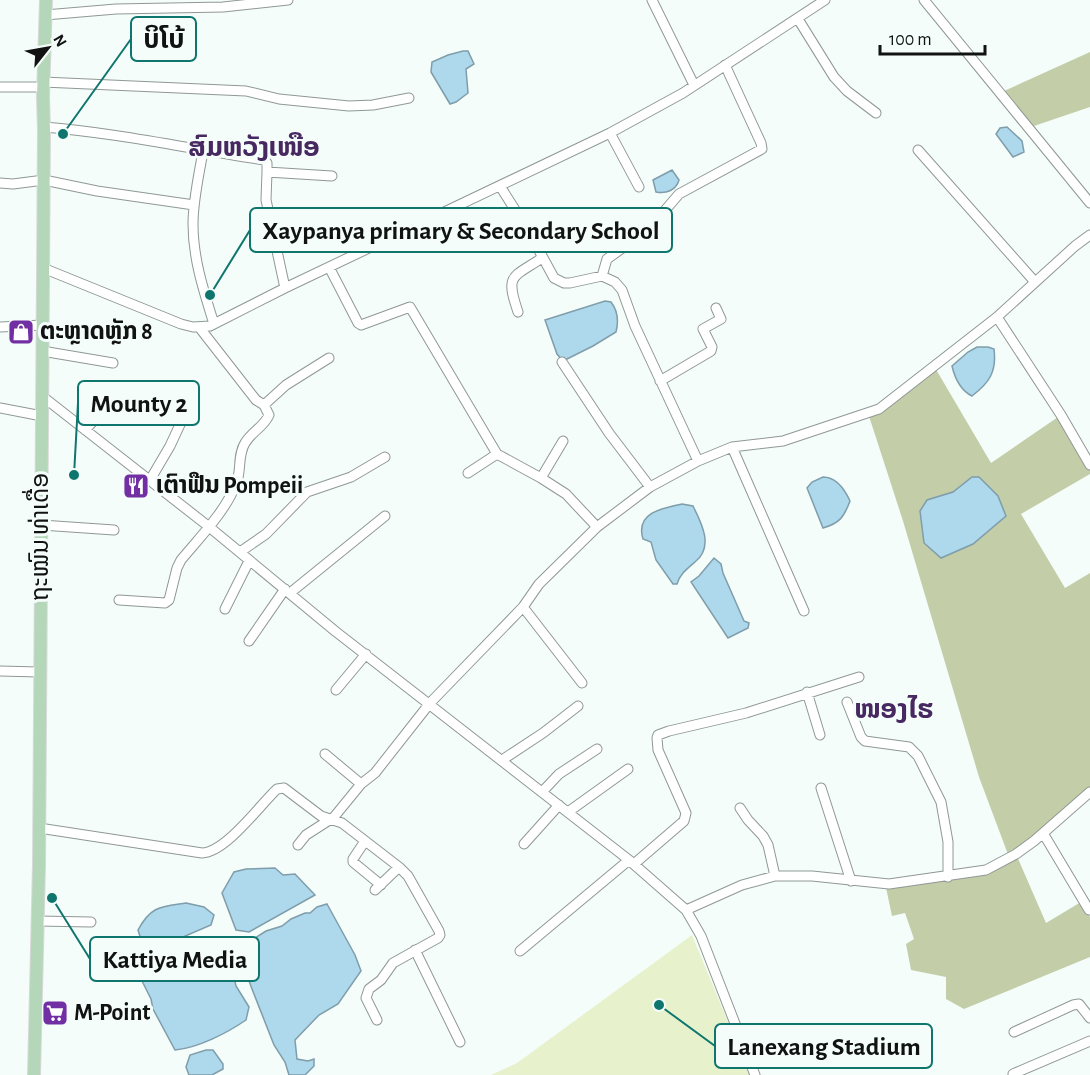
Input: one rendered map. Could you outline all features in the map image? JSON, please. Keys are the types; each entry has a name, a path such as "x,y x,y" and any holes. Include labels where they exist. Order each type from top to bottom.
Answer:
{"main road":[{"name":"ຖະໝົນ ທ່າເດື່ອ","path":"34,1075 38,921 43,85 46,0"}],"street":[{"path":"45,15 116,9 223,7 288,0"},
{"path":"652,0 694,85"},
{"path":"43,268 182,324 199,327 214,324 610,133 694,85 798,19 814,3 825,0"},
{"path":"924,0 1090,203"},
{"path":"798,19 834,77 847,91 876,113"},
{"path":"602,276 607,259 649,229 679,194 762,149 725,65"},
{"path":"0,87 43,85 246,91 279,99 349,106 373,105 409,98"},
{"path":"44,127 118,135 264,160 267,163 267,200 285,288"},
{"path":"610,133 639,187"},
{"path":"918,150 1035,282"},
{"path":"203,151 194,205 193,233 196,258 214,324"},
{"path":"267,172 332,176"},
{"path":"0,183 13,184 44,180 97,191 194,205"},
{"path":"500,186 554,278 570,284 602,276 615,282 622,290 660,381 698,461"},
{"path":"298,845 306,835 331,819 361,784 375,773 430,703 523,607 539,584 597,527 650,487 698,461 732,447 783,441 879,409 997,317 1090,235"},
{"path":"518,312 511,283 517,275 542,258"},
{"path":"329,267 361,325 410,308 497,454 541,477 566,494 597,527"},
{"path":"660,381 711,351 712,347 703,329 720,319 716,308"},
{"path":"997,317 1061,415 1090,465"},
{"path":"0,327 43,325"},
{"path":"119,600 165,603 169,600 181,560 236,485 239,456 245,443 270,415 199,327"},
{"path":"42,351 113,363"},
{"path":"264,405 286,385 329,358"},
{"path":"562,362 609,433 650,487"},
{"path":"42,396 631,862 686,910 701,936 755,1075"},
{"path":"86,430 117,396 143,414"},
{"path":"0,408 42,416"},
{"path":"150,480 183,418"},
{"path":"541,477 563,441"},
{"path":"732,447 804,611"},
{"path":"468,473 497,454"},
{"path":"240,552 266,534 307,492 351,477 385,457"},
{"path":"249,641 287,591 385,516"},
{"path":"41,525 114,530"},
{"path":"225,609 249,561"},
{"path":"523,607 582,683"},
{"path":"336,690 366,654"},
{"path":"0,671 39,672"},
{"path":"520,951 684,821 686,813 658,750 658,735 746,713 859,677"},
{"path":"807,692 820,735"},
{"path":"847,702 861,737 865,741 909,747 918,756 941,802 948,842 948,876"},
{"path":"502,760 543,734 578,706"},
{"path":"542,792 559,774 597,749"},
{"path":"325,754 361,784"},
{"path":"568,812 628,769"},
{"path":"39,828 202,854 210,853 246,822 274,791 281,787 321,816 342,823 399,867 408,876 439,931 438,938 393,963 381,980 369,989 366,998 377,1020"},
{"path":"821,788 850,881"},
{"path":"686,910 758,879 775,876 812,876 889,884 986,870 1016,854 1090,792"},
{"path":"524,844 559,805"},
{"path":"740,808 768,845 775,876"},
{"path":"1043,833 1089,910"},
{"path":"365,841 353,862 378,888 399,867"},
{"path":"38,921 91,922"},
{"path":"415,950 460,1042"},
{"path":"1014,1032 1073,1005 1082,1006 1090,1018"},
{"path":"1013,1074 1090,1041"}],"green space":[{"path":"1090,52 1090,107 1034,126 1004,91"},
{"path":"934,366 991,463 1061,415 1090,465 1090,474 1021,514 1065,588 1090,573 1090,790 1016,854 1046,923 1081,902 1090,917 1090,957 964,1009 946,999 946,977 911,970 906,944 914,939 905,913 892,916 885,883 988,866 1009,857 979,777 903,521 868,413"},
{"path":"692,935 750,1075 491,1075 517,1063"}],"water":[{"path":"468,51 474,64 466,69 468,93 450,104 431,72 432,62"},
{"path":"1007,127 1022,141 1024,152 1013,157 996,134 1000,128"},
{"path":"672,170 679,180 676,186 667,192 656,192 653,180"},
{"path":"605,301 611,302 616,312 618,320 616,332 563,361 557,354 545,320"},
{"path":"977,347 994,349 995,357 993,371 983,386 972,396 959,384 952,366"},
{"path":"823,477 836,482 850,501 841,519 823,528 807,488 812,482"},
{"path":"972,477 979,477 998,496 1006,516 973,544 941,558 924,543 920,511 927,500 953,492"},
{"path":"682,504 693,506 703,528 705,542 701,556 682,574 677,584 673,584 656,560 651,542 643,539 642,530 643,523 652,513"},
{"path":"714,558 721,564 744,621 749,623 748,628 728,638 691,582"},
{"path":"275,868 283,875 295,874 315,895 249,932 236,930 222,893 234,872 246,869"},
{"path":"186,903 204,907 214,915 211,925 169,943 144,949 138,930 147,916 163,907"},
{"path":"327,904 355,955 361,971 338,1004 319,1015 295,1040 297,1059 308,1061 314,1059 314,1066 305,1075 289,1075 285,1062 274,1045 252,989 245,970 241,947 266,931 282,926 291,919"},
{"path":"213,937 221,939 236,986 249,1007 246,1020 212,1039 175,1050 153,1009 151,999 136,969 138,959 157,950"},
{"path":"213,1050 223,1064 223,1069 212,1075 189,1075 186,1067 190,1055"}],"place":[{"name":"ບິໂບ້","path":"63,134"},
{"name":"Xaypanya primary & Secondary School","path":"210,295"},
{"name":"ຕະຫຼາດຫຼັກ 8","path":"21,332"},
{"name":"Mounty 2","path":"74,475"},
{"name":"ເຕົາຟືນ Pompeii","path":"136,486"},
{"name":"Kattiya Media","path":"52,898"},
{"name":"Lanexang Stadium","path":"659,1005"},
{"name":"M-Point","path":"55,1013"}],"district":[{"name":"ສົມຫວັງເໜືອ","path":"254,147"},
{"name":"ໜອງໄຮ","path":"894,709"}]}
